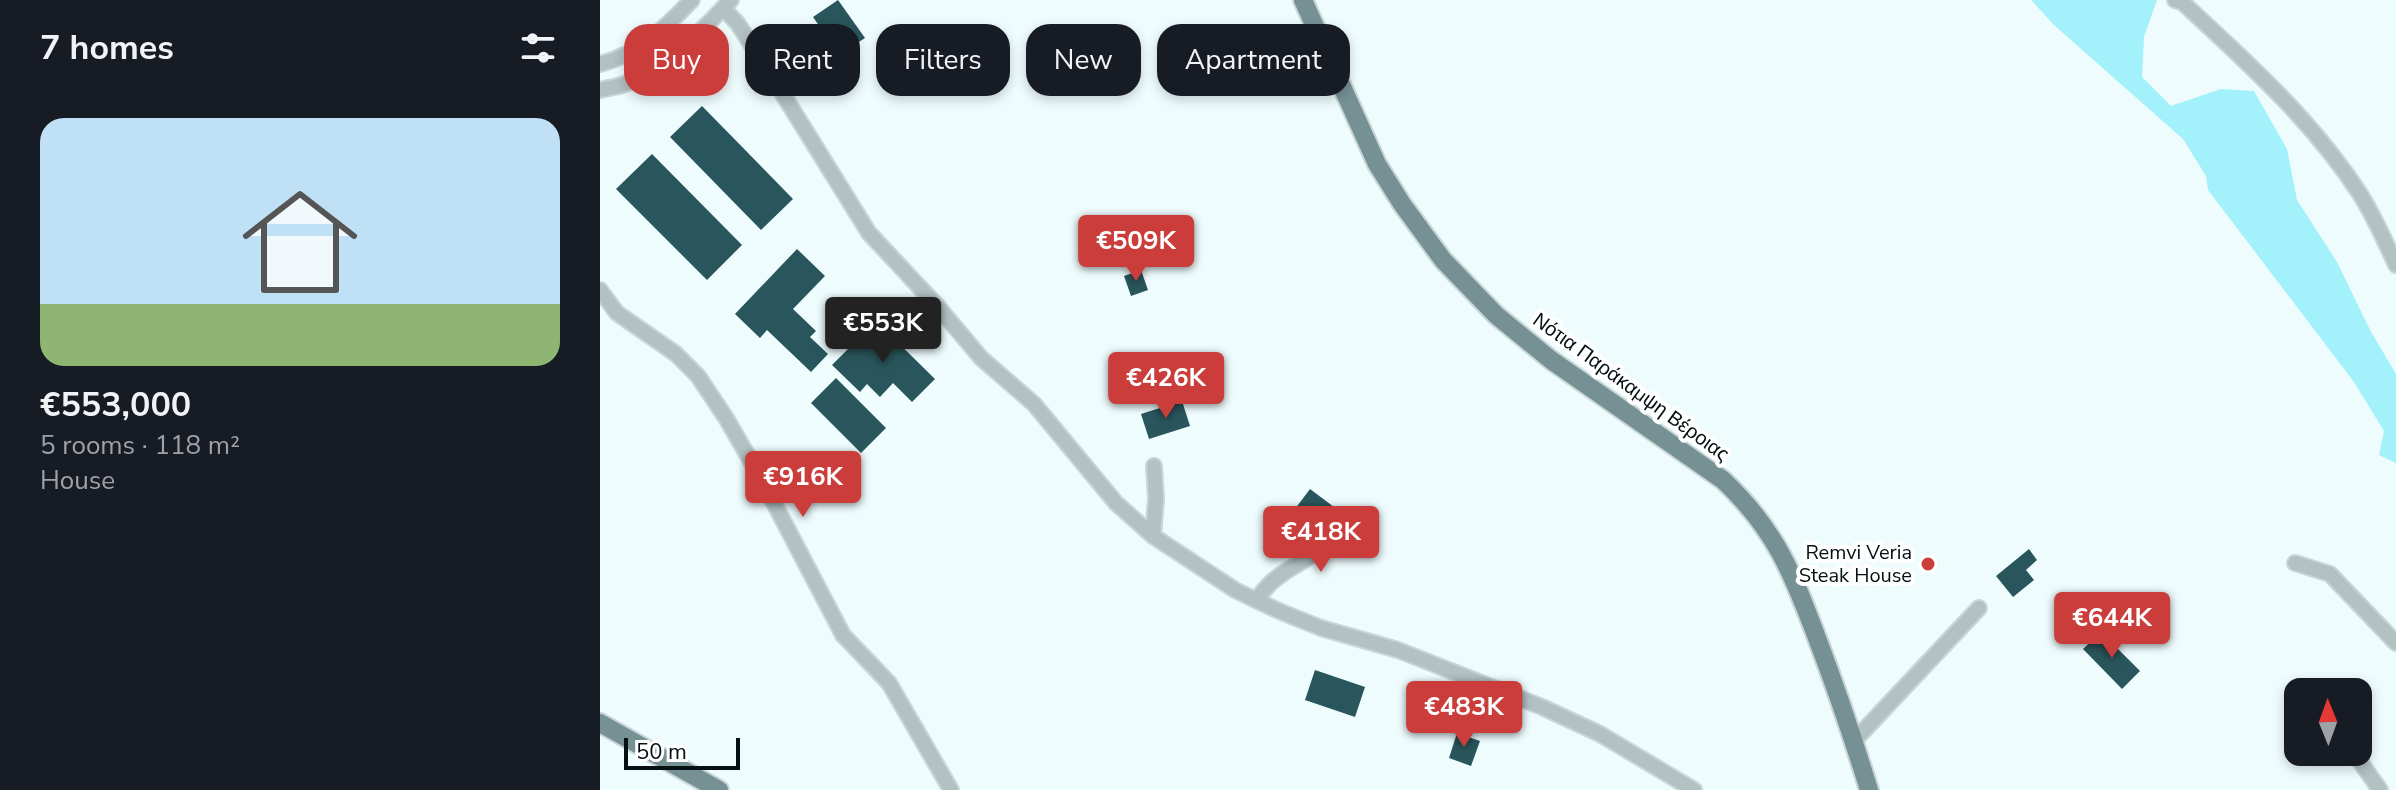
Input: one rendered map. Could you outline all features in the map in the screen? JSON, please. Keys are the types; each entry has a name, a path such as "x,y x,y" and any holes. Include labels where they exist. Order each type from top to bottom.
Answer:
{"main road":[{"name":"Νότια Παράκαμψη Βέροιας","path":"1303,0 1377,164 1443,260 1496,315 1551,360 1723,480 1746,502 1765,527 1787,562 1839,695 1869,790"},
{"path":"600,723 719,790"}],"street":[{"path":"600,64 621,58 650,42 692,0"},
{"path":"2175,0 2182,2 2239,54 2301,116 2360,194 2396,265"},
{"path":"600,90 626,83 660,64 696,35 727,4 869,233 981,358 1034,404 1116,503 1153,536 1235,590 1256,600 1321,628 1398,650 1542,707 1600,734 1694,790"},
{"path":"600,290 617,313 676,354 698,376 763,482 843,635 889,683 951,790"},
{"path":"1153,536 1156,499 1154,466"},
{"path":"1256,600 1274,579 1313,557 1337,534 1343,518"},
{"path":"2295,563 2330,574 2396,643"},
{"path":"1854,741 1979,608"},
{"path":"2363,766 2380,790"}],"shaded area":[{"path":"2031,0 2157,0 2144,37 2142,77 2171,106 2221,89 2254,91 2287,149 2297,200 2337,262 2370,330 2396,374 2396,463 2379,455 2384,431 2354,382 2208,190 2206,176 2183,139 2054,25"}],"building":[{"path":"838,0 855,24 818,24 813,17"},
{"path":"702,106 793,199 761,230 670,137"},
{"path":"652,154 742,245 707,280 616,189"},
{"path":"797,249 825,276 793,309 816,331 810,337 828,354 811,372 767,330 760,338 735,314"},
{"path":"1141,270 1148,290 1131,296 1124,276"},
{"path":"876,321 935,379 912,402 893,383 880,397 867,384 860,392 832,365"},
{"path":"836,378 886,428 861,453 811,403"},
{"path":"1182,401 1190,426 1149,439 1141,414"},
{"path":"1310,489 1334,507 1307,543 1283,525"},
{"path":"2029,549 2037,560 2026,570 2034,580 2013,597 1996,576"},
{"path":"2101,632 2140,671 2122,689 2083,649"},
{"path":"1315,670 1365,687 1355,717 1305,700"},
{"path":"1457,733 1480,741 1471,766 1449,758"}],"place":[{"name":"Remvi Veria Steak House","path":"1928,564"}]}
